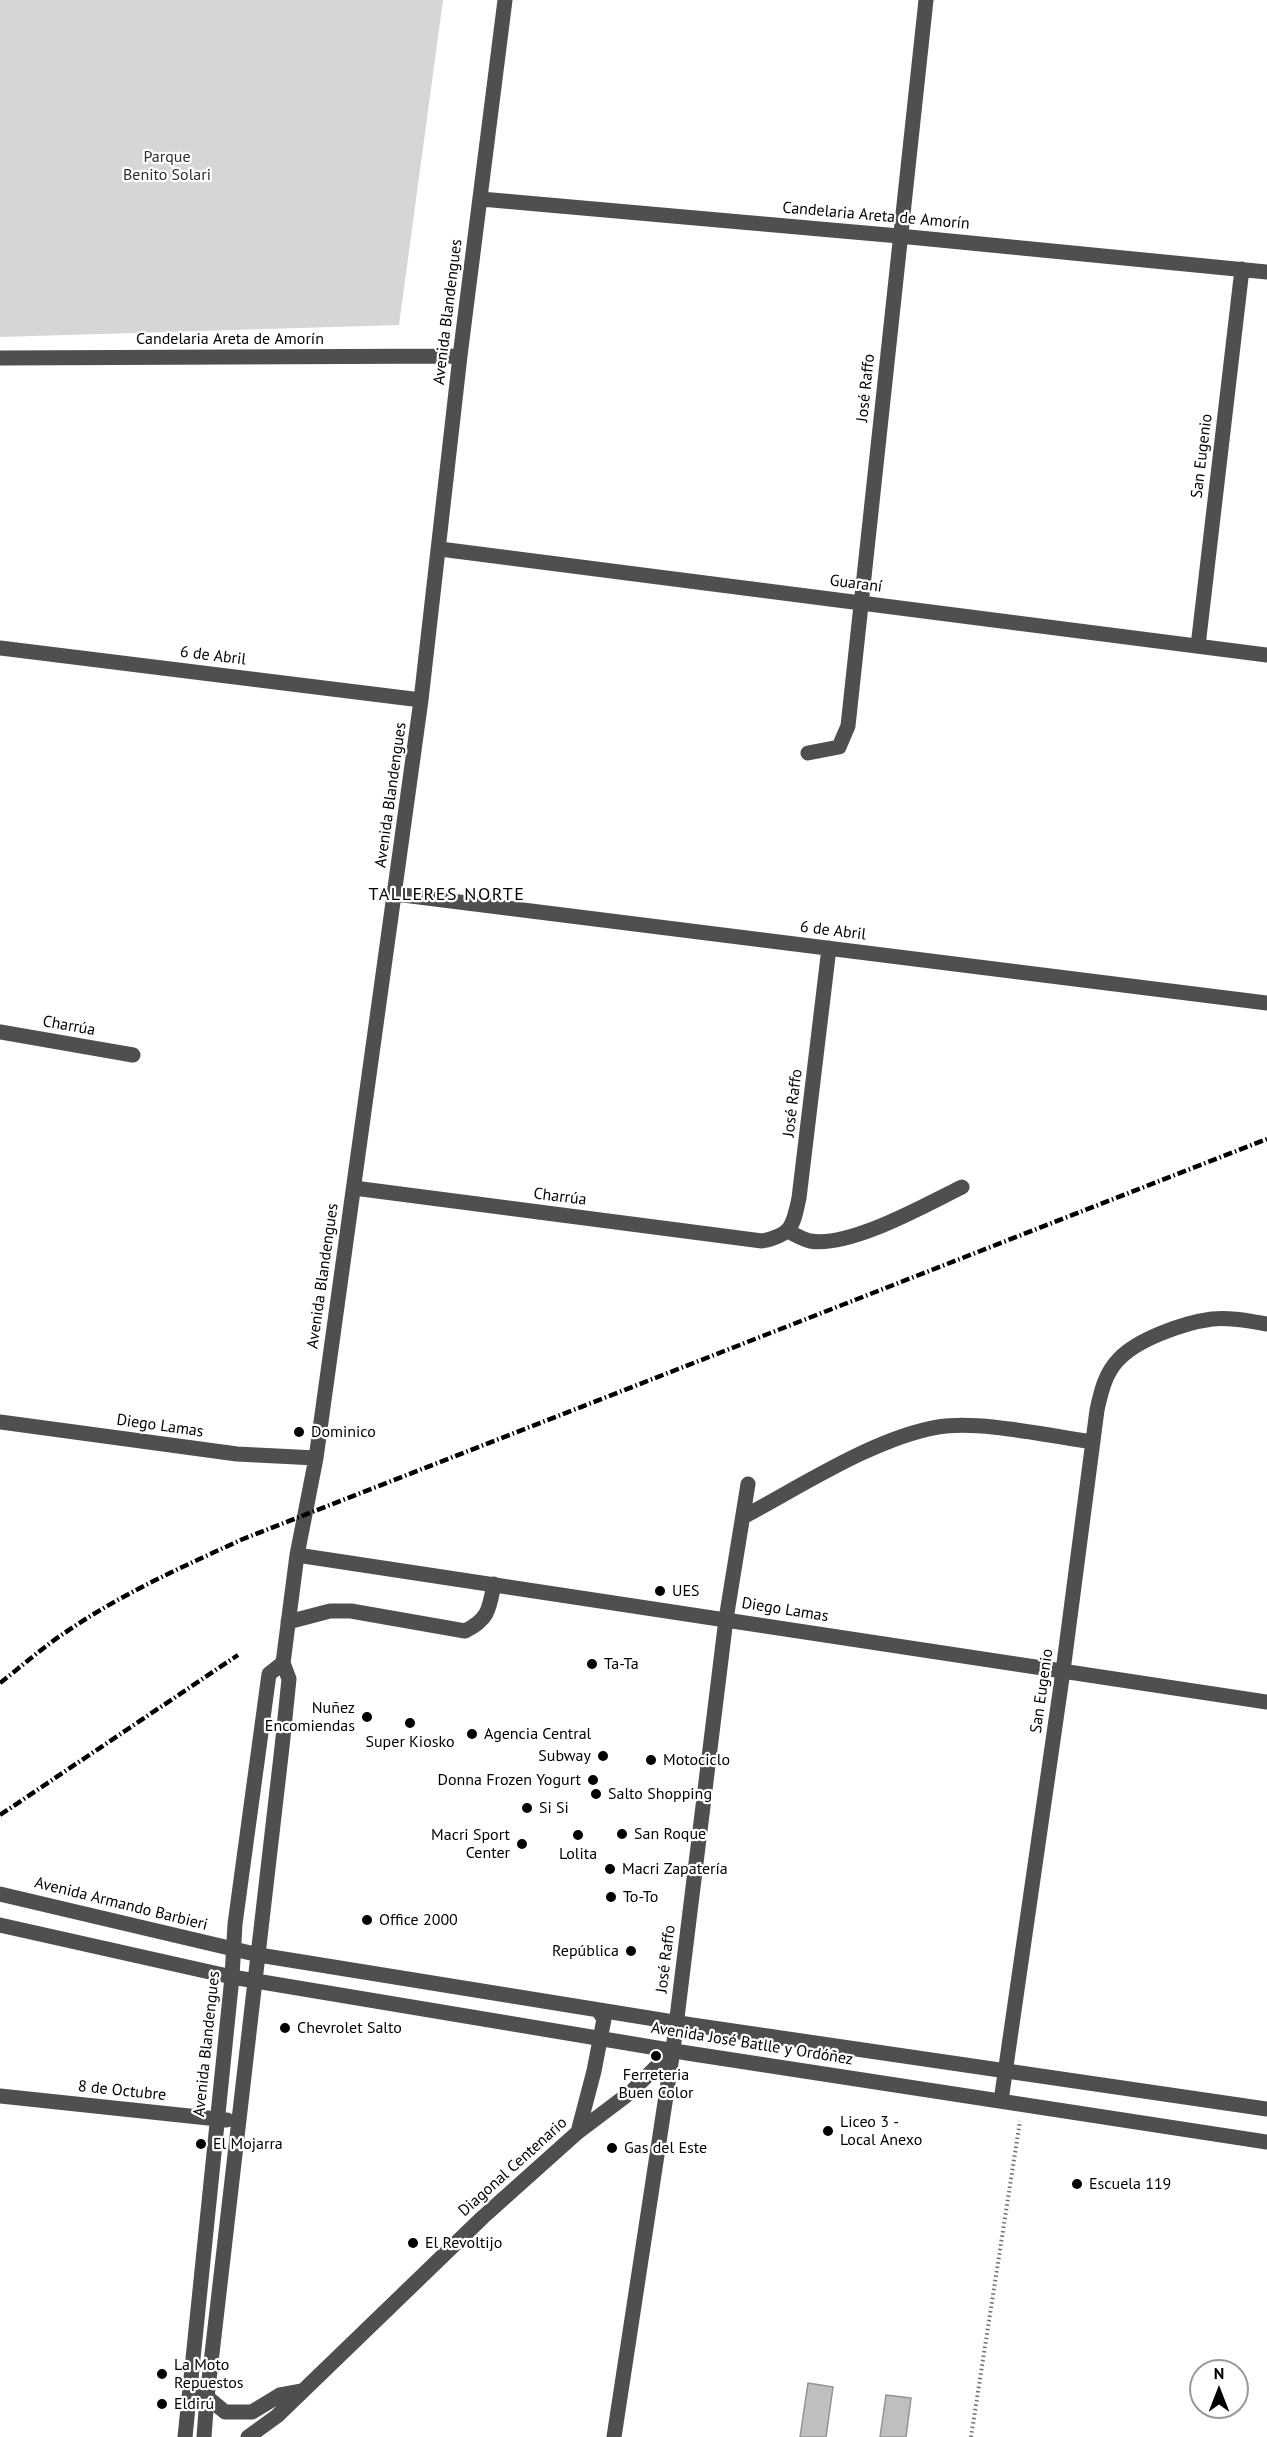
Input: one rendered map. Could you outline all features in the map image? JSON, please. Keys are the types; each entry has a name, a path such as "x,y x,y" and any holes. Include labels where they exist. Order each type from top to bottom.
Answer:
{"street":[{"name":"Avenida Blandengues","path":"204,2437 289,1679 283,1663 288,1622 297,1555 316,1458 421,700 440,549 460,356 505,0"},
{"name":"José Raffo","path":"808,753 838,747 848,726 926,0"},
{"name":"Candelaria Areta de Amorín","path":"481,199 900,236 1267,272"},
{"name":"San Eugenio","path":"1198,646 1242,269"},
{"name":"Candelaria Areta de Amorín","path":"0,358 460,356"},
{"name":"Guaraní","path":"440,549 1267,655"},
{"name":"6 de Abril","path":"0,648 421,700"},
{"name":"6 de Abril","path":"395,894 1267,1003"},
{"name":"José Raffo","path":"788,1231 795,1220 799,1198 830,948"},
{"name":"Charrúa","path":"0,1032 133,1055"},
{"path":"788,1231 809,1240 837,1239 897,1218 962,1187"},
{"name":"Charrúa","path":"354,1188 762,1241 779,1238 788,1231"},
{"name":"San Eugenio","path":"1001,2101 1064,1671 1102,1385 1118,1360 1143,1341 1211,1319 1239,1319 1267,1324"},
{"name":"Diego Lamas","path":"0,1422 237,1454 316,1458"},
{"path":"742,1517 871,1449 939,1427 980,1426 1093,1442"},
{"name":"José Raffo","path":"614,2437 677,2022 726,1619 748,1484"},
{"name":"Diego Lamas","path":"297,1555 1267,1702"},
{"path":"288,1622 330,1611 351,1611 465,1631 479,1624 488,1612 494,1584"},
{"name":"Avenida Blandengues","path":"185,2437 237,1913 268,1674 283,1663"},
{"name":"Avenida Armando Barbieri","path":"0,1894 234,1950"},
{"path":"0,1925 232,1977"},
{"name":"Avenida José Batlle y Ordóñez","path":"234,1950 598,2010 1267,2109"},
{"name":"Avenida José Batlle y Ordóñez","path":"232,1977 673,2050 1267,2142"},
{"path":"578,2132 601,2038 604,2019 598,2010"},
{"name":"Diagonal Centenario","path":"248,2437 277,2416 483,2217 578,2132 631,2092 673,2050"},
{"name":"8 de Octubre","path":"0,2096 239,2121"},
{"path":"190,2395 207,2397 225,2412 252,2412 280,2395 302,2391"}],"path":[{"path":"971,2437 1023,2104"}],"green space":[{"name":"Parque Benito Solari","path":"0,0 443,0 399,325 0,337"}],"building":[{"path":"808,2383 833,2387 826,2437 800,2437"},
{"path":"886,2395 911,2398 906,2437 880,2437"}],"railway":[{"path":"0,1683 57,1638 108,1605 243,1539 1267,1139"},
{"path":"0,1815 238,1655"}],"place":[{"name":"Dominico","path":"299,1432"},
{"name":"UES","path":"660,1591"},
{"name":"Ta-Ta","path":"592,1664"},
{"name":"Nuñez Encomiendas","path":"367,1717"},
{"name":"Super Kiosko","path":"410,1723"},
{"name":"Agencia Central","path":"472,1734"},
{"name":"Subway","path":"603,1756"},
{"name":"Motociclo","path":"651,1760"},
{"name":"Donna Frozen Yogurt","path":"593,1780"},
{"name":"Salto Shopping","path":"596,1794"},
{"name":"Si Si","path":"527,1808"},
{"name":"San Roque","path":"622,1834"},
{"name":"Lolita","path":"578,1835"},
{"name":"Macri Sport Center","path":"522,1844"},
{"name":"Macri Zapatería","path":"610,1869"},
{"name":"To-To","path":"611,1897"},
{"name":"Office 2000","path":"367,1920"},
{"name":"República","path":"631,1951"},
{"name":"Chevrolet Salto","path":"285,2028"},
{"name":"Ferreteria Buen Color","path":"656,2056"},
{"name":"Liceo 3 - Local Anexo","path":"828,2131"},
{"name":"El Mojarra","path":"201,2144"},
{"name":"Gas del Este","path":"612,2148"},
{"name":"Escuela 119","path":"1077,2184"},
{"name":"El Revoltijo","path":"413,2243"},
{"name":"La Moto Repuestos","path":"162,2374"},
{"name":"Eldirú","path":"162,2404"}],"district":[{"name":"TALLERES NORTE","path":"447,895"}]}
